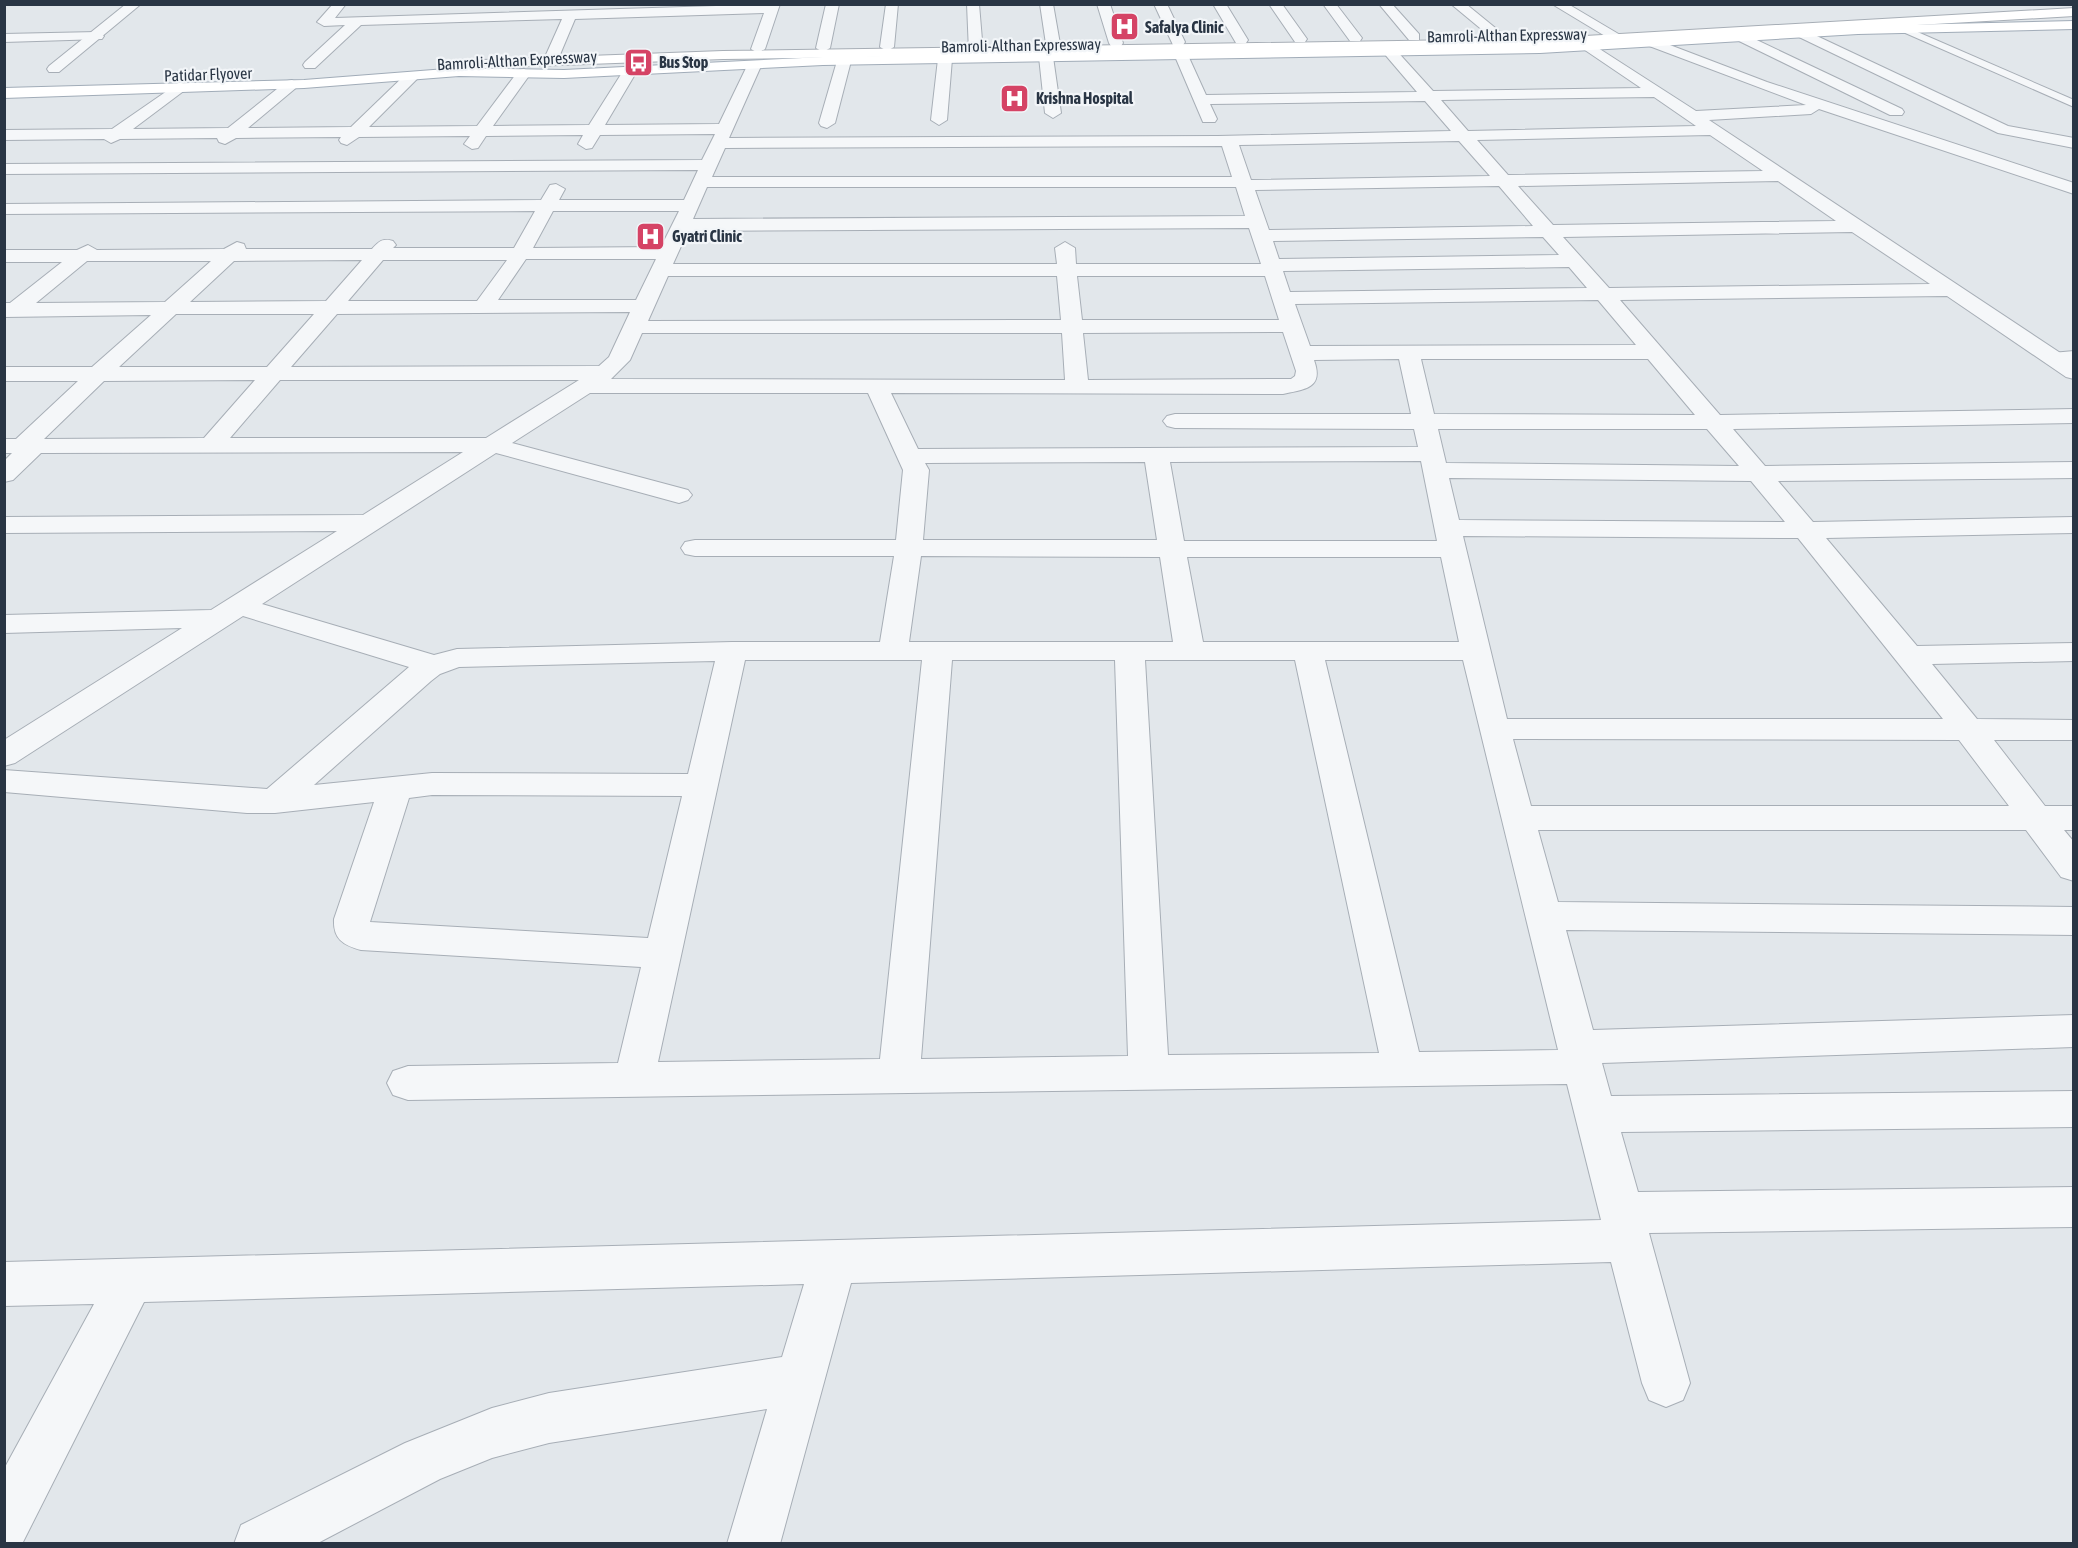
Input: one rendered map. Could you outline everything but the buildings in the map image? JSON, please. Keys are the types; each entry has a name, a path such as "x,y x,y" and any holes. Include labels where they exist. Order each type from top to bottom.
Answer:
{"main road":[{"name":"Bamroli-Althan Expressway","path":"1050,51 1116,43 1180,48 1241,40 1497,35 1590,39 2073,10"},
{"path":"1850,24 2073,10"},
{"path":"1850,24 1967,24 2073,19"},
{"name":"Bamroli-Althan Expressway","path":"824,51 977,52 1590,39 1647,40 1850,24"},
{"path":"457,69 524,73 630,71 756,57 844,61 945,59 977,52 1180,48 1389,51 1590,39 1744,38 2073,25"},
{"name":"Bamroli-Althan Expressway","path":"457,69 552,57 756,57 887,47 977,52"},
{"path":"4,93 292,84 380,79 412,70 707,63 824,51"},
{"name":"Bamroli-Althan Expressway","path":"355,65 412,70"},
{"path":"34,70 82,69"},
{"name":"Patidar Flyover","path":"4,80 316,69 412,70"},
{"name":"Patidar Flyover","path":"4,87 316,69 380,79"}],"street":[{"path":"4,755 596,380 619,360 722,136 756,57 773,7 615,9 570,16 324,22 340,4"},
{"path":"395,21 409,4"},
{"path":"468,19 477,4"},
{"path":"541,17 548,4"},
{"path":"824,51 833,4"},
{"path":"887,47 892,4"},
{"path":"973,4 977,52"},
{"path":"1046,4 1053,113"},
{"path":"1103,4 1116,43"},
{"path":"4,374 273,374 876,386 1298,384 1306,379 1307,371 1244,183 1201,100 1160,4"},
{"path":"1219,4 1241,40"},
{"path":"1275,4 1300,39"},
{"path":"1329,4 1355,38"},
{"path":"1385,4 1414,37"},
{"path":"1457,4 1497,35"},
{"path":"1558,4 1590,39"},
{"path":"1544,10 1590,39 1654,92 2073,372"},
{"path":"54,69 97,36 141,12"},
{"path":"552,57 570,16"},
{"path":"316,69 356,23"},
{"path":"1804,34 2004,130 2073,143"},
{"path":"4,38 97,36"},
{"path":"1744,38 1909,118"},
{"path":"1647,40 1829,107 2073,189"},
{"path":"1389,51 1714,422 1970,732 2073,868"},
{"path":"939,120 945,59"},
{"path":"827,123 844,61"},
{"path":"264,224 356,132 412,70"},
{"path":"483,307 521,253 545,206 596,130 630,71"},
{"path":"211,445 456,166 524,73"},
{"path":"8,312 141,209 292,84"},
{"path":"6,211 70,168 180,87"},
{"path":"1201,100 1431,98 1654,92"},
{"path":"1690,116 1829,107"},
{"path":"4,135 596,130 722,136 1224,141 1712,130"},
{"path":"1056,141 1065,223 1065,270 1074,326 1077,386"},
{"path":"4,169 571,166 704,174 1061,182 1244,183 1781,176"},
{"path":"6,211 545,206 685,215 1259,229 1549,231 1855,226"},
{"path":"4,475 20,446 247,239"},
{"path":"4,256 521,253 664,261 1065,270 1574,261"},
{"path":"1282,298 1951,290"},
{"path":"8,312 171,308 483,307 639,317 1074,326 1292,326"},
{"path":"1301,354 1655,352"},
{"path":"1409,353 1494,729 1666,1383"},
{"path":"876,386 916,470 909,548 893,651"},
{"path":"910,456 1156,455 1430,448 1714,422 2073,416"},
{"path":"1175,421 1430,448 1757,474 2073,470"},
{"path":"20,446 492,445 679,495"},
{"path":"1156,455 1190,652"},
{"path":"4,525 369,523"},
{"path":"695,548 1171,549 1451,539 2073,525"},
{"path":"4,624 228,613 434,665"},
{"path":"275,801 420,674 434,665 468,657 732,651 1477,651"},
{"path":"634,1080 732,651"},
{"path":"899,1076 938,651"},
{"path":"1130,651 1149,1073"},
{"path":"1308,652 1403,1070"},
{"path":"1907,655 2073,652"},
{"path":"1494,729 1970,732 2073,730"},
{"path":"4,781 275,801 461,783 701,785"},
{"path":"395,788 352,919 352,930 361,936 663,954"},
{"path":"1518,818 2073,818"},
{"path":"1544,916 2073,921"},
{"path":"408,1083 1403,1070 1580,1057 2073,1031"},
{"path":"1596,1114 2073,1109"},
{"path":"4,1284 834,1263 2073,1208"},
{"path":"753,1544 834,1263"},
{"path":"4,1523 131,1281"},
{"path":"260,1544 423,1461 492,1434 549,1418 800,1379"}],"lane":[{"path":"1906,30 2073,104"},
{"path":"2052,358 2073,356"}],"place":[{"name":"Safalya Clinic","path":"1124,27"},
{"name":"Bus Stop","path":"638,62"},
{"name":"Krishna Hospital","path":"1015,98"},
{"name":"Gyatri Clinic","path":"651,236"}]}
